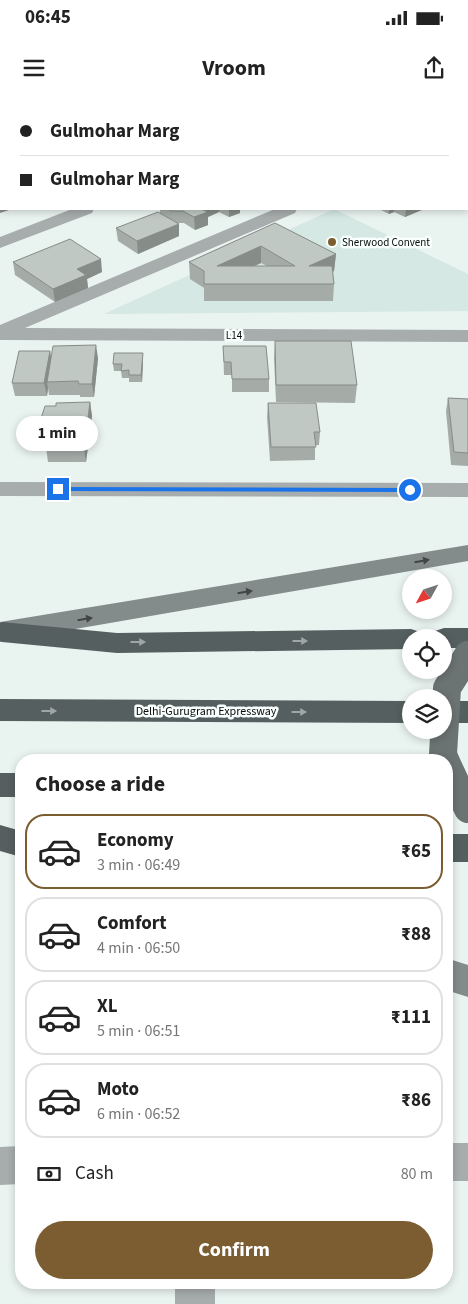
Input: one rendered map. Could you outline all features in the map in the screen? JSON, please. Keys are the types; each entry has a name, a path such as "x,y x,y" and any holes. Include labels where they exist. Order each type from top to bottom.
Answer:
{"highway":[{"path":"1,632 117,643 402,639"},
{"path":"452,638 468,638"},
{"name":"Delhi-Gurugram Expressway","path":"0,710 402,712"},
{"path":"452,712 468,712"},
{"path":"0,785 15,785"},
{"path":"453,791 468,791"},
{"path":"0,838 15,842"},
{"path":"453,848 468,848"}],"main road":[{"path":"1,632 468,553"},
{"path":"443,754 447,688 468,655"},
{"path":"453,776 468,809"},
{"path":"0,850 15,850"},
{"path":"453,976 468,981"}],"street":[{"path":"0,243 83,210"},
{"name":"L14","path":"0,333 286,210"},
{"name":"L14","path":"0,333 468,336"},
{"path":"0,489 468,490"},
{"path":"453,1162 468,1162"},
{"path":"0,1166 15,1165"},
{"path":"195,1289 195,1304"}],"shaded area":[{"name":"Sherwood Convent","path":"332,210 336,210 468,274 468,311 104,314"}],"building":[{"path":"170,210 203,210 208,212 194,217 183,211"},
{"path":"158,212 179,224 137,241 116,228"},
{"path":"275,223 336,254 309,266 332,266 334,284 204,284 204,271 189,262","holes":["261,246 295,266 217,266"]},
{"path":"70,239 101,259 77,269 86,275 53,289 13,262"},
{"path":"275,341 351,341 357,385 276,385"},
{"path":"96,345 92,384 79,384 78,381 47,382 53,346"},
{"path":"223,346 266,346 269,379 232,379 231,362 224,362"},
{"path":"19,351 50,351 44,383 12,383"},
{"path":"114,353 143,353 141,375 129,375 129,370 121,371 122,364 113,364"},
{"path":"448,398 468,399 468,453 454,452"},
{"path":"90,402 84,449 46,449 49,434 36,434 45,406 56,406 56,403"},
{"path":"268,403 316,403 320,432 314,432 316,447 271,447"}],"place":[{"name":"Sherwood Convent","path":"332,242"}],"route":[{"path":"58,489 410,490"}]}
